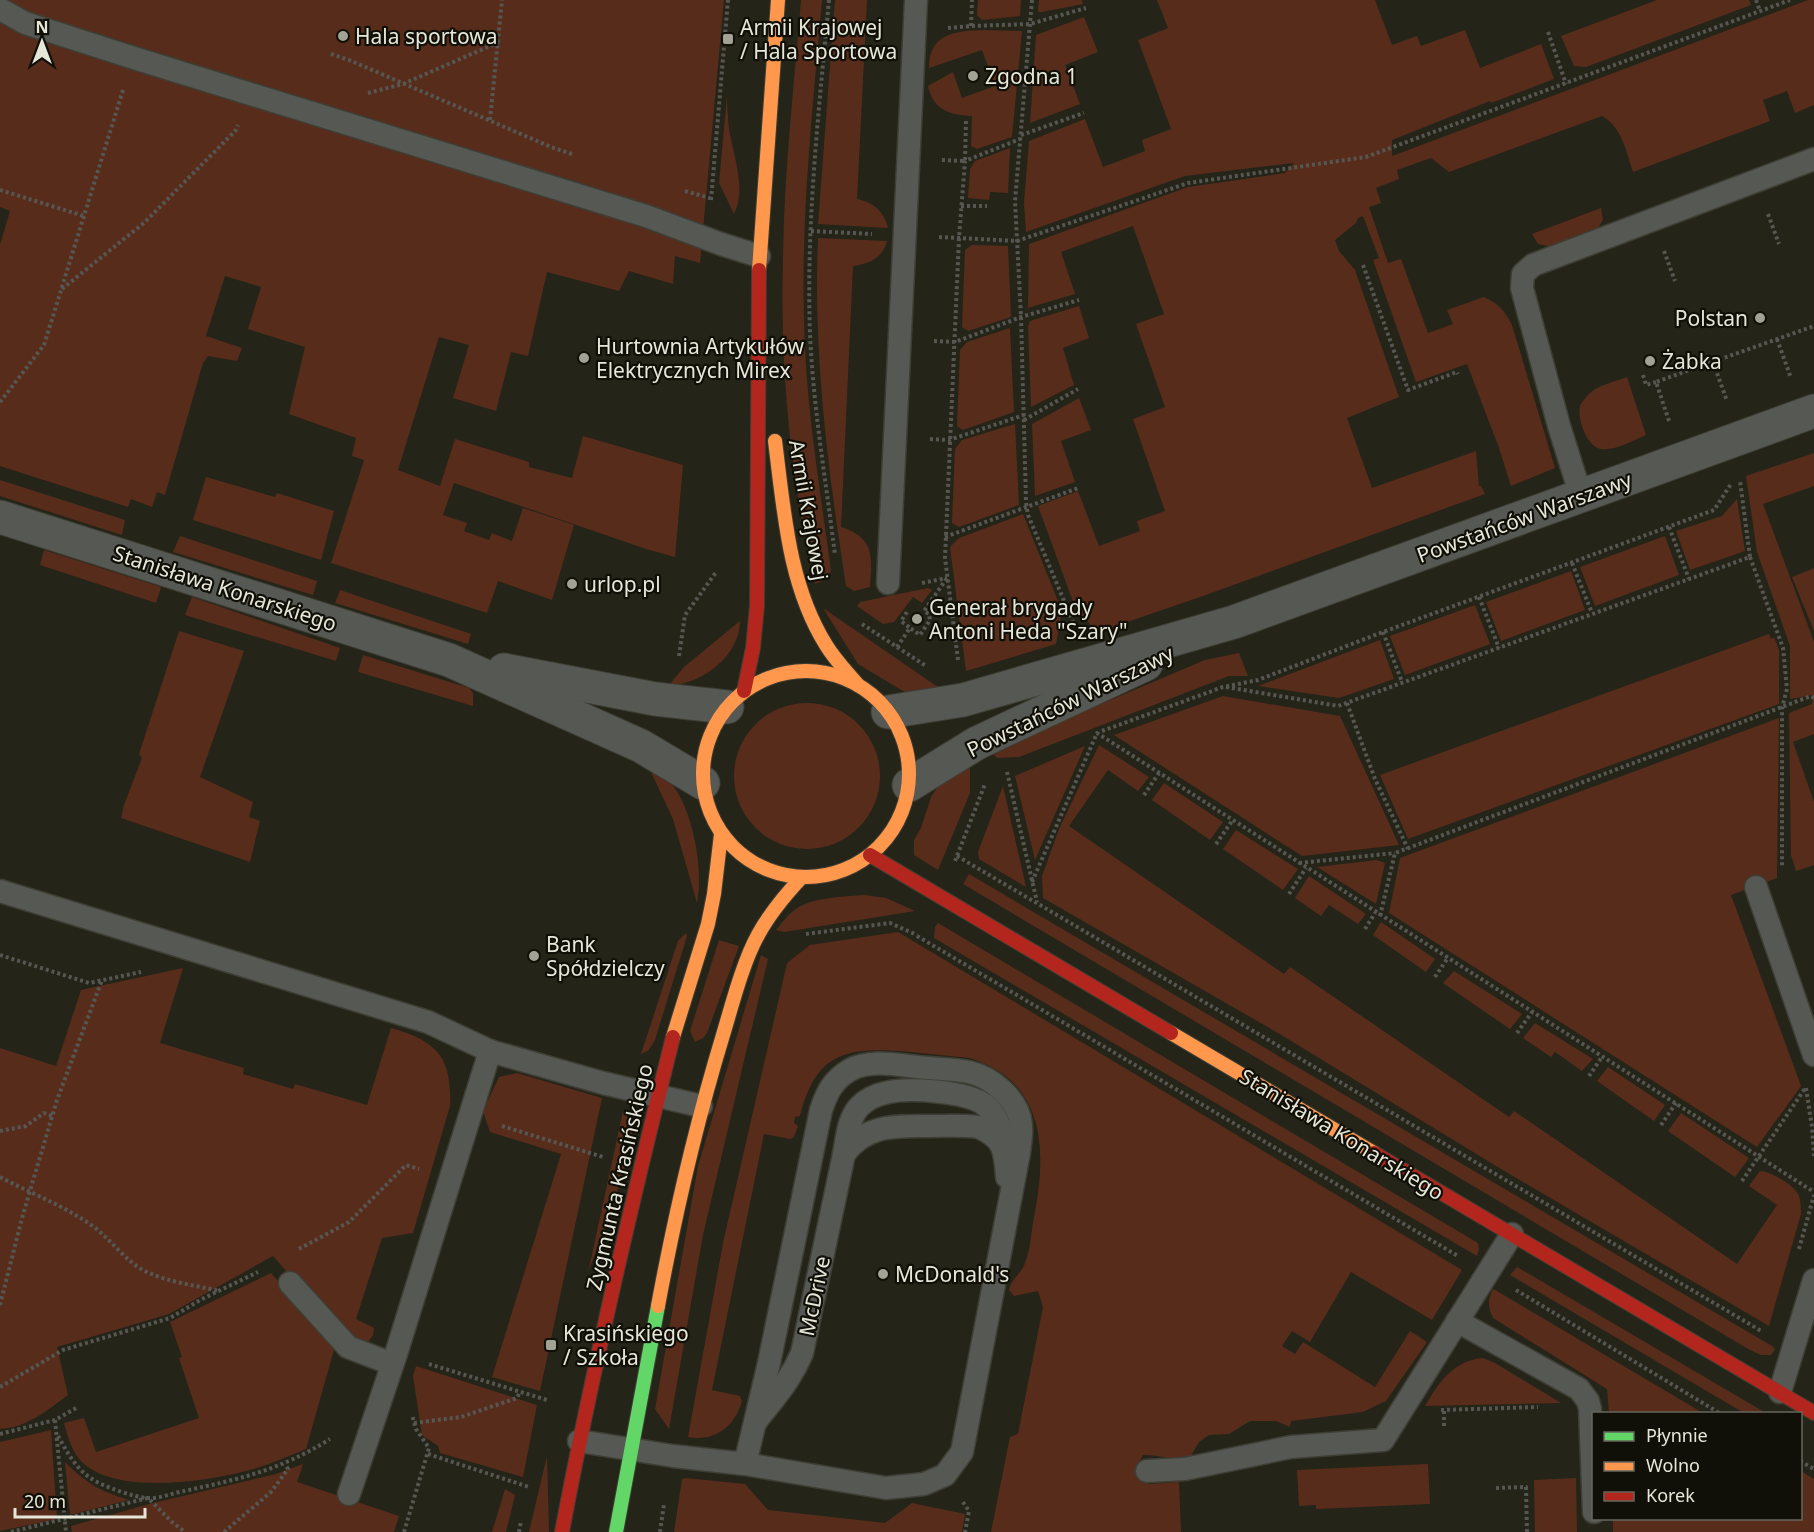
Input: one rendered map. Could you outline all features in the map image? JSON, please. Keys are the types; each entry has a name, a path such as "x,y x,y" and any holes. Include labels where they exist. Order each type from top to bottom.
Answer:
{"street":[{"name":"Armii Krajowej","path":"735,699 753,648 757,606 759,256 778,0"},
{"name":"Armii Krajowej","path":"759,327 789,540 805,602 826,645 858,685"},
{"name":"Powstańców Warszawy","path":"888,711 963,700 1234,622 1814,411"},
{"name":"Stanisława Konarskiego","path":"0,517 449,660 641,746 702,783"},
{"name":"Powstańców Warszawy","path":"909,785 977,743 1234,622"},
{"name":"Stanisława Konarskiego","path":"449,660 655,699 735,699"},
{"path":"796,672 828,673 858,685 888,711 899,728 906,746 909,785 896,824 870,855 838,872 802,877 760,867 739,852 721,834 708,810 702,783 704,757 712,730 735,699 768,678 796,672"},
{"name":"Zygmunta Krasińskiego","path":"562,1532 579,1441 658,1094 677,1023 708,924 721,834"},
{"name":"Stanisława Konarskiego","path":"870,855 1814,1413"},
{"path":"616,1532 630,1449 685,1174 701,1106 735,995 757,937 781,899 802,877"}],"lane":[{"path":"888,583 916,0"},
{"path":"0,9 25,23 257,98 614,206 759,256"},
{"path":"1581,496 1559,426 1522,288 1523,274 1533,265 1814,159"},
{"path":"1756,887 1814,1055"},
{"path":"0,891 428,1022 490,1051 603,1083 658,1094 701,1106"},
{"path":"349,1494 394,1359 490,1051"},
{"path":"579,1441 673,1456 745,1464 886,1488 924,1484 945,1475 962,1452 1019,1153 1021,1124 1012,1101 988,1080 970,1073 880,1064 864,1065 851,1070 836,1081 827,1092 821,1110 769,1363 745,1464"},
{"name":"McDrive","path":"753,1425 782,1391 794,1373 802,1353 848,1129 860,1106 871,1098 885,1093 908,1091 955,1094 986,1105 998,1122 1004,1148 1009,1203"},
{"path":"844,1154 852,1142 890,1126 978,1127 987,1131 1004,1148"},
{"path":"1147,1471 1185,1469 1291,1447 1383,1440 1512,1234"},
{"path":"1780,1392 1814,1280"},
{"path":"290,1283 348,1347 394,1359"},
{"path":"1457,1321 1579,1389 1589,1405 1592,1485"}],"path":[{"path":"490,120 502,0"},
{"path":"714,207 710,198 728,0"},
{"path":"829,0 811,231 810,333 820,442 837,564"},
{"path":"972,0 971,26 1030,24 1086,8"},
{"path":"1032,0 1015,201 1027,507 1028,515 1078,633"},
{"path":"1756,0 1760,11"},
{"path":"930,237 1017,241 1188,183 1366,157 1790,0"},
{"path":"1548,32 1566,84"},
{"path":"402,84 499,42"},
{"path":"331,54 551,147 573,154"},
{"path":"0,402 44,345 134,58"},
{"path":"62,289 146,222 236,130 240,118 257,98"},
{"path":"964,161 1084,114"},
{"path":"959,668 947,578 945,537 966,119"},
{"path":"680,189 710,198"},
{"path":"0,190 84,216"},
{"path":"961,206 987,207"},
{"path":"811,231 877,234"},
{"path":"1363,265 1408,390 1457,372 1458,374"},
{"path":"954,342 1021,317 1079,300"},
{"path":"1643,375 1646,385 1814,326"},
{"path":"1777,339 1786,364"},
{"path":"1713,362 1722,386"},
{"path":"1656,382 1664,408"},
{"path":"950,440 1024,418 1078,389"},
{"path":"1087,737 1222,687 1258,680 1714,510 1738,472 1750,557 1783,648 1787,689 1782,708 1782,877 1756,887"},
{"path":"945,537 1078,488"},
{"path":"1669,527 1689,579"},
{"path":"1222,687 1338,706 1750,557"},
{"path":"1572,562 1593,613"},
{"path":"679,656 685,615 722,564"},
{"path":"924,610 947,578"},
{"path":"1479,597 1499,648"},
{"path":"911,607 901,621 920,635 930,620 929,614 917,605"},
{"path":"855,620 929,668"},
{"path":"897,647 910,628"},
{"path":"1383,632 1402,682"},
{"path":"1298,863 1395,853 1408,849 1811,696 1814,698"},
{"path":"1347,703 1375,779 1408,849"},
{"path":"1097,733 1814,1192"},
{"path":"1032,882 1097,733"},
{"path":"1006,768 1037,903"},
{"path":"1144,795 1159,773"},
{"path":"953,866 987,781"},
{"path":"1216,844 1232,820"},
{"path":"1365,929 1378,914 1395,853"},
{"path":"957,856 1794,1350"},
{"path":"1289,894 1306,868"},
{"path":"796,936 890,923 916,936 1719,1412"},
{"path":"916,936 921,927"},
{"path":"0,955 89,982 145,971"},
{"path":"1435,977 1447,958"},
{"path":"0,1305 52,1116 102,980"},
{"path":"1516,1033 1532,1012"},
{"path":"1589,1076 1602,1057"},
{"path":"1742,1181 1810,1080"},
{"path":"1806,1087 1814,1156"},
{"path":"1661,1125 1676,1103"},
{"path":"0,1131 26,1126 44,1113 52,1116"},
{"path":"469,1116 603,1157"},
{"path":"298,1250 349,1222 406,1165 450,1179"},
{"path":"0,1177 92,1225 142,1270 168,1279 219,1291"},
{"path":"0,1387 63,1350 170,1318 263,1269"},
{"path":"394,1359 547,1400"},
{"path":"414,1423 461,1417 517,1398 520,1392"},
{"path":"379,1402 412,1416"},
{"path":"1401,1411 1589,1405"},
{"path":"0,1434 55,1420 76,1408"},
{"path":"1444,1410 1444,1426"},
{"path":"55,1420 66,1532"},
{"path":"58,1436 73,1462 91,1479 112,1488 148,1498 185,1532"},
{"path":"11,1532 148,1498 234,1480 285,1464 332,1438"},
{"path":"404,1532 428,1454 529,1487"},
{"path":"660,1532 673,1456"},
{"path":"224,1532 271,1492 288,1469 285,1464"},
{"path":"1496,1488 1526,1487 1527,1532"}],"shaded area":[{"path":"0,0 724,0 700,263 675,256 673,284 629,271 619,291 547,272 528,356 511,352 496,411 453,398 469,345 439,337 398,470 440,486 455,439 529,462 529,467 572,478 583,436 683,465 675,557 454,483 443,515 467,523 464,531 489,540 492,533 512,541 523,508 574,525 552,600 498,581 487,613 331,563 364,460 352,456 356,438 289,414 305,347 248,329 261,287 225,276 206,336 242,348 237,361 208,356 203,363 165,495 157,492 152,507 131,499 128,507 0,466 0,245 10,211 0,207"},
{"path":"801,0 822,0 806,199 804,318 810,413 831,571 822,581 815,584 793,463 785,381 782,300 785,194"},
{"path":"835,0 867,0 857,199 877,208 888,228 818,224"},
{"path":"978,0 1021,0 1020,16 982,20 977,15"},
{"path":"1039,0 1082,0 1083,4 1038,12"},
{"path":"1157,0 1375,0 1392,45 1417,36 1421,46 1465,30 1480,68 1541,44 1554,79 1491,103 1490,101 1392,140 1392,156 1808,0 1814,0 1814,105 1795,113 1787,91 1763,100 1770,121 1633,172 1619,133 1602,116 1449,172 1431,158 1397,170 1399,179 1376,188 1381,203 1369,207 1388,263 1401,259 1428,333 1453,324 1447,310 1484,297 1498,305 1504,312 1512,325 1555,468 1511,486 1467,364 1416,382 1373,260 1379,258 1363,216 1335,240 1339,251 1355,270 1399,397 1347,418 1372,488 1476,451 1479,486 1485,494 1098,632 1076,610 1038,506 1078,491 1099,546 1140,531 1137,521 1165,511 1133,419 1165,407 1136,324 1164,314 1133,226 1061,252 1075,294 1028,308 1029,244 1188,187 1285,173 1294,163 1185,176 1026,232 1024,203 1029,141 1085,119 1103,167 1145,151 1142,140 1171,129 1138,40 1168,28"},
{"path":"1657,0 1749,0 1751,5 1586,67 1574,66 1561,36"},
{"path":"1084,17 1098,52 1065,65 1080,104 1030,123 1036,35"},
{"path":"964,31 1022,31 1012,137 977,149 971,146 972,116 950,112 938,106 928,86 953,72 962,98 995,86 982,50 929,68 930,56 939,40"},
{"path":"727,96 729,129 739,183 738,204 734,214 719,183"},
{"path":"1010,148 1008,193 990,192 989,200 968,198 970,169 975,161"},
{"path":"1601,208 1603,220 1596,231 1553,247 1538,244 1532,234"},
{"path":"818,238 887,241 879,256 864,264 853,266 841,527 852,531 866,543 871,557 870,587 854,591 846,586 823,412 818,325"},
{"path":"972,245 1008,246 1011,317 968,331 962,327 965,250"},
{"path":"1079,306 1089,338 1063,348 1074,385 1031,407 1028,326 1030,321"},
{"path":"1010,328 1014,412 963,430 957,426 960,350 967,342"},
{"path":"1627,377 1646,435 1612,448 1596,447 1584,432 1580,418 1580,406 1596,389"},
{"path":"1079,398 1091,430 1061,441 1075,482 1035,496 1032,424"},
{"path":"1015,424 1019,505 959,527 952,523 955,449 962,440"},
{"path":"1814,453 1814,486 1763,504 1814,642 1814,734 1793,742 1814,802 1814,865 1796,871 1791,855 1789,713 1812,704 1813,695 1790,699 1790,646 1757,552 1746,476"},
{"path":"206,477 275,497 277,493 334,511 321,560 193,520"},
{"path":"0,480 125,520 122,535 0,496"},
{"path":"1737,499 1745,551 1690,570 1676,531 1722,516"},
{"path":"1023,514 1062,611 1056,644 966,671 950,547 959,538"},
{"path":"180,536 317,581 313,595 173,552"},
{"path":"1665,536 1679,575 1595,606 1580,567"},
{"path":"44,550 161,587 156,603 40,565"},
{"path":"1814,568 1814,631 1792,577"},
{"path":"1571,571 1585,610 1501,641 1486,602"},
{"path":"928,588 932,590 922,603 913,597 894,622 883,624 857,606 860,602"},
{"path":"340,590 471,634 468,644 335,603"},
{"path":"192,597 340,648 336,661 185,615"},
{"path":"1475,605 1490,644 1405,675 1390,636"},
{"path":"823,608 945,692 915,694 903,691 858,664"},
{"path":"740,621 734,645 717,666 694,680 669,685 684,667"},
{"path":"179,631 244,651 200,777 253,802 249,817 260,821 250,862 121,818 142,758 139,754"},
{"path":"1769,634 1771,639 1774,637 1779,650 1779,704 1408,839 1380,775"},
{"path":"1380,640 1394,679 1339,698 1258,686"},
{"path":"1239,653 1248,676 1229,676 1019,757 997,758 992,753 1056,723 1205,660"},
{"path":"363,655 469,688 473,693 473,706 358,672"},
{"path":"1223,696 1340,716 1399,845 1302,856 1114,735"},
{"path":"807,703 835,709 858,725 874,748 880,776 874,804 858,827 835,843 807,849 779,843 756,827 740,804 734,776 740,748 756,725 779,709"},
{"path":"1779,718 1777,878 1731,895 1801,1086 1757,1147 1389,913 1400,858"},
{"path":"1099,745 1149,777 1138,791 1108,770 1069,826 1284,974 1290,967 1509,1117 1514,1111 1737,1264 1777,1205 1749,1186 1760,1171 1775,1176 1796,1190 1801,1204 1801,1214 1769,1326 1501,1169 1278,1033 1043,898 1042,876 1059,829"},
{"path":"1085,746 1035,860 1015,776"},
{"path":"970,762 970,793 938,870 914,855 914,840 921,828 931,797 942,781"},
{"path":"650,770 670,782 685,807 698,857 697,903 673,819"},
{"path":"1164,783 1223,822 1210,840 1152,800"},
{"path":"1003,786 1026,887 979,859 978,852"},
{"path":"1236,830 1298,869 1283,890 1223,849"},
{"path":"1377,860 1385,863 1376,904 1317,867"},
{"path":"969,874 1775,1349 1771,1355 1761,1355 1750,1350 963,884"},
{"path":"1309,876 1366,914 1358,924 1329,905 1321,916 1295,898"},
{"path":"865,895 886,898 915,911 784,932 776,930 790,913 802,905 829,898"},
{"path":"1381,922 1435,959 1426,972 1373,935"},
{"path":"938,923 1478,1243 1477,1256 934,938 935,927"},
{"path":"898,932 1462,1270 1432,1320 1351,1272 1310,1342 1292,1331 1282,1346 1295,1354 1303,1342 1375,1387 1410,1331 1427,1342 1386,1401 1363,1412 1291,1421 1290,1427 1276,1421 1250,1421 1229,1434 1209,1435 1199,1442 1189,1459 1143,1455 1138,1464 1149,1484 1179,1482 1181,1532 991,1532 1010,1437 1018,1434 1043,1307 1038,1291 1014,1296 1009,1290 1027,1258 1038,1197 1040,1147 1036,1124 1028,1103 1015,1084 996,1069 970,1058 880,1050 847,1054 823,1068 806,1096 800,1116 795,1117 794,1123 798,1126 794,1137 790,1139 764,1134 712,1390 740,1396 742,1401 734,1418 722,1431 706,1437 688,1437 723,1243 787,963 810,945"},
{"path":"686,933 655,1040 648,1051 641,1054 678,941"},
{"path":"719,940 739,946 707,1033 695,1042 690,1031"},
{"path":"761,955 768,959 703,1235 669,1429 655,1409 698,1166"},
{"path":"183,968 160,1043 244,1068 243,1074 293,1089 295,1084 367,1105 391,1028 407,1033 430,1045 444,1063 450,1089 450,1106 413,1233 382,1238 356,1319 374,1328 373,1335 366,1345 341,1333 273,1256 169,1314 57,1347 68,1395 28,1422 0,1429 0,1048 56,1066 81,990"},
{"path":"1454,971 1522,1014 1510,1029 1443,983"},
{"path":"1535,1023 1593,1059 1582,1071 1555,1052 1551,1057 1523,1038"},
{"path":"1608,1067 1665,1105 1654,1121 1597,1081"},
{"path":"517,1073 602,1098 540,1391 492,1377 561,1154 490,1132 483,1111 499,1077"},
{"path":"623,1111 632,1127 632,1138 615,1199 588,1273"},
{"path":"1681,1113 1749,1158 1735,1177 1668,1131"},
{"path":"1517,1267 1764,1412 1742,1412 1510,1275"},
{"path":"271,1273 335,1346 306,1449 246,1471 186,1482 162,1483 118,1479 99,1473 80,1460 71,1445 64,1423 84,1418 96,1452 199,1418 170,1322"},
{"path":"1493,1289 1701,1412 1609,1412 1607,1389 1493,1318 1489,1303"},
{"path":"1483,1358 1561,1403 1425,1406 1441,1381 1455,1368"},
{"path":"416,1366 537,1405 523,1477 440,1453 438,1446 422,1435 413,1376"},
{"path":"51,1430 57,1519 0,1531 0,1442"},
{"path":"547,1456 549,1532 529,1532"},
{"path":"65,1462 94,1486 129,1500 70,1515"},
{"path":"303,1464 297,1482 399,1516 394,1532 72,1532 71,1526 149,1504 276,1474"},
{"path":"1428,1464 1430,1504 1316,1509 1316,1505 1299,1506 1297,1470"},
{"path":"1802,1472 1814,1479 1814,1532 1613,1532 1613,1520 1802,1520"},
{"path":"1576,1478 1577,1532 1535,1532 1534,1480"},
{"path":"682,1479 745,1484 768,1510 885,1523 912,1503 965,1514 962,1532 674,1532"},
{"path":"505,1489 515,1495 506,1532 492,1532"}],"traffic: fast":[{"path":"616,1532 658,1306"}],"traffic: slow":[{"path":"759,270 778,0"},
{"path":"775,441 785,520 803,597 826,645 858,685"},
{"path":"806,671 826,673 845,679 879,701 901,735 907,754 909,774 907,794 901,813 879,847 845,869 826,875 806,877 786,875 767,869 733,847 711,813 705,794 703,774 705,754 711,735 733,701 767,679 786,673 806,671"},
{"path":"673,1037 708,924 721,834"},
{"path":"658,1306 695,1136 734,997 753,946 763,927 802,877"},
{"path":"1171,1033 1374,1153"}],"traffic: jam":[{"path":"744,691 753,648 757,606 759,270"},
{"path":"870,855 1171,1033"},
{"path":"562,1532 614,1284 673,1037"},
{"path":"1374,1153 1814,1413"}],"place":[{"name":"Hala sportowa","path":"343,36"},
{"name":"Armii Krajowej / Hala Sportowa","path":"728,39"},
{"name":"Zgodna 1","path":"973,76"},
{"name":"Polstan","path":"1760,318"},
{"name":"Hurtownia Artykułów Elektrycznych Mirex","path":"584,358"},
{"name":"Żabka","path":"1650,361"},
{"name":"urlop.pl","path":"572,584"},
{"name":"Generał brygady Antoni Heda \"Szary\"","path":"917,619"},
{"name":"Bank Spółdzielczy","path":"534,956"},
{"name":"McDonald's","path":"883,1274"},
{"name":"Krasińskiego / Szkoła","path":"551,1345"}]}
